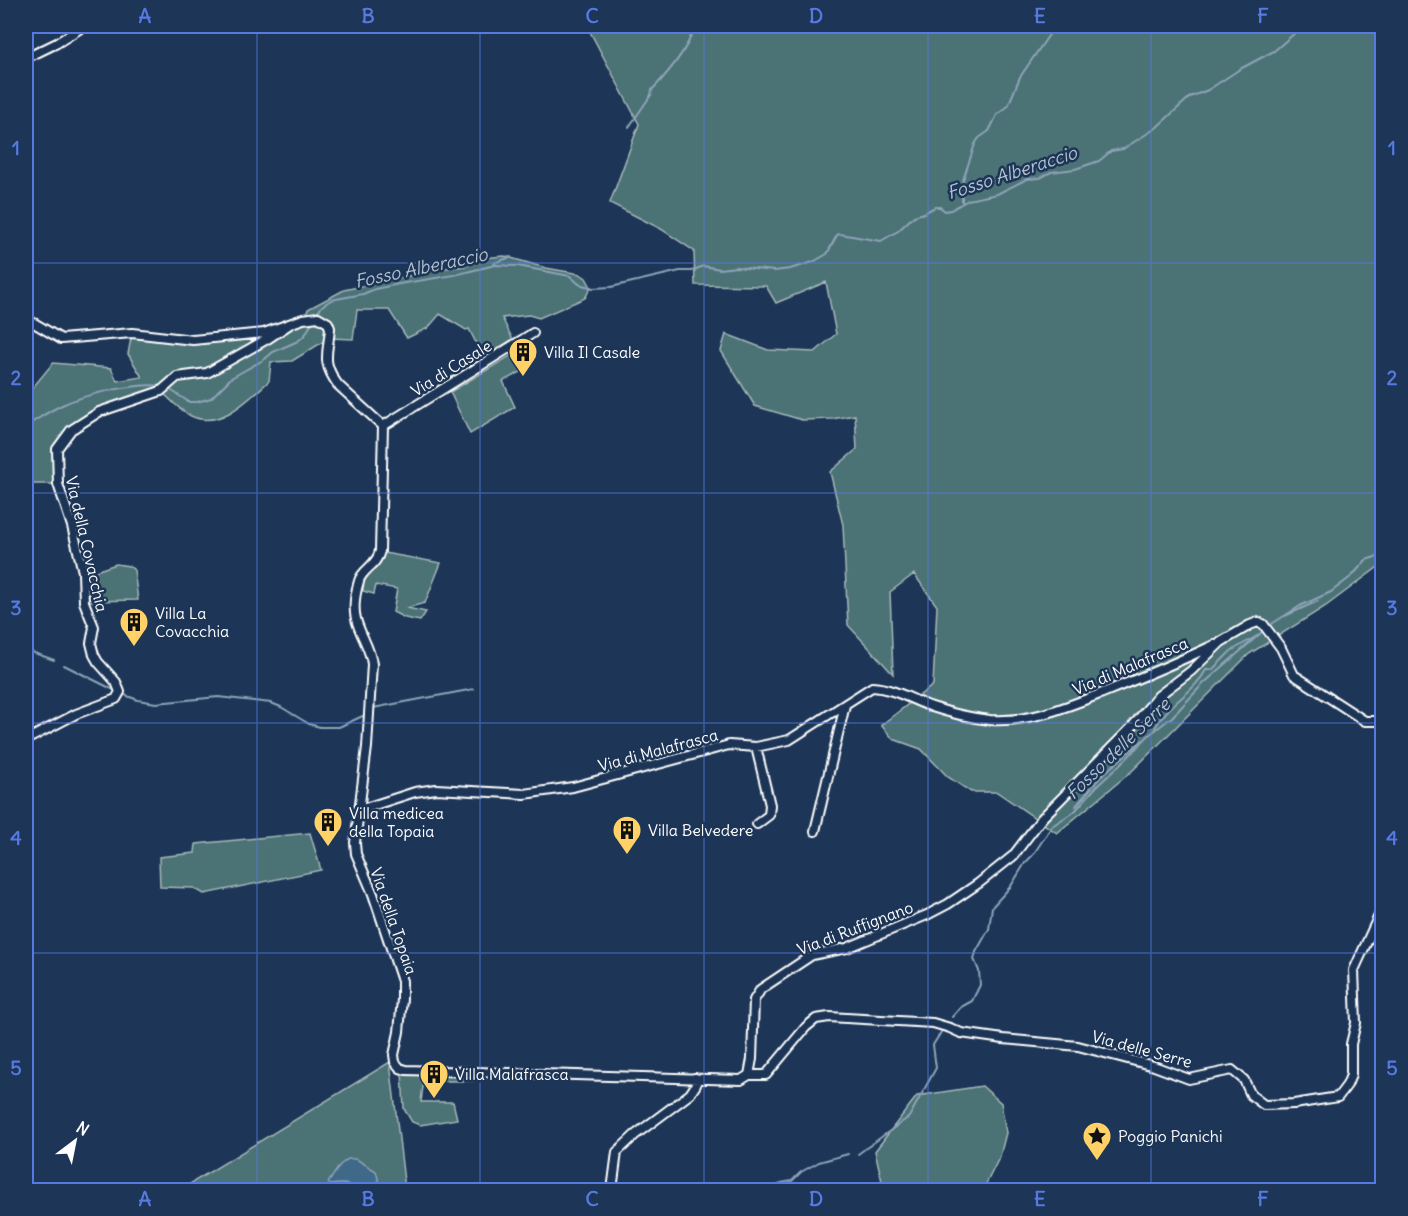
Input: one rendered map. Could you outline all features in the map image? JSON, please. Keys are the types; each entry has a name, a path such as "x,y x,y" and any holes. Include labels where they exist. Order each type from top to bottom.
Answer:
{"street":[{"path":"26,58 57,43 84,26"},
{"path":"26,324 34,323 61,339 132,333 193,340 251,336 303,319 318,317 328,323 330,328 326,363 333,377 338,385 382,426"},
{"name":"Via della Covacchia","path":"26,740 76,714 116,699 120,692 116,682 94,655 91,643 94,627 84,602 83,572 72,526 58,484 57,449 71,430 99,412 167,387 177,377 207,373 290,324"},
{"name":"Via di Casale","path":"382,426 533,333"},
{"name":"Via della Topaia","path":"382,426 380,551 378,560 359,578 354,604 356,621 370,651 372,664 367,747 356,854 373,894 402,981 395,1062 400,1068 406,1070 695,1078"},
{"name":"Via di Ruffignano","path":"749,1075 752,1059 754,1000 761,989 812,955 848,948 938,910 993,872 1013,856 1042,818 1131,728 1158,696 1191,671 1221,642 1254,623 1258,622 1267,628 1294,675 1365,721 1383,721"},
{"name":"Via di Malafrasca","path":"359,810 415,792 436,789 524,794 573,787 729,745 756,747 789,740 872,687 882,688 965,716 991,720 1016,718 1068,706 1160,670 1221,642"},
{"path":"815,831 845,705"},
{"path":"756,747 770,805 769,814 757,824"},
{"name":"Via delle Serre","path":"749,1075 766,1075 806,1026 816,1019 829,1017 933,1023 961,1033 1078,1046 1154,1066 1189,1079 1232,1070 1244,1080 1251,1095 1264,1105 1294,1104 1338,1097 1351,1076 1351,1044 1356,1023 1354,970 1383,909"},
{"path":"612,1191 617,1152 635,1135 690,1094 696,1085 695,1078 741,1080 749,1075"}],"green space":[{"path":"587,26 1382,26 1382,564 1326,606 1249,654 1132,771 1057,833 997,792 971,792 948,777 921,749 893,739 881,725 933,685 937,606 914,574 890,592 893,674 848,625 843,525 830,472 857,449 855,415 832,419 802,420 755,406 721,351 726,334 768,350 815,352 836,334 826,282 776,303 766,286 695,285 694,251 661,229 610,203 639,124"},
{"path":"504,256 546,268 580,274 586,278 591,287 585,298 539,318 529,315 502,318 514,342 484,359 469,329 466,330 440,314 428,328 407,338 389,310 357,310 353,339 329,338 292,361 271,362 269,381 243,404 223,416 202,419 191,416 161,391 103,410 77,425 58,447 56,465 58,484 26,484 26,393 53,363 111,368 117,381 142,377 128,354 132,333 174,338 240,337 304,320 308,309 344,290 445,268 467,266 483,258"},
{"path":"515,353 523,371 503,381 515,407 470,434 450,392"},
{"path":"384,553 441,563 425,603 407,608 426,612 420,621 405,618 393,612 397,589 376,585 374,594 363,591 364,581"},
{"path":"116,564 129,566 134,570 138,600 89,601 88,581 96,571"},
{"path":"310,833 321,870 204,894 194,888 160,887 159,857 195,853 196,844"},
{"path":"390,1062 405,1190 180,1190"},
{"path":"402,1072 475,1075 473,1081 434,1081 423,1086 421,1102 453,1102 457,1119 420,1125 412,1122 404,1109"},
{"path":"982,1086 1001,1103 1006,1133 1000,1156 983,1190 884,1190 875,1151 917,1096"}],"water":[{"path":"348,1159 356,1159 376,1171 379,1182 374,1190 328,1183 340,1165"}],"waterway":[{"path":"629,127 652,90 683,51 694,26"},
{"path":"962,202 962,183 975,144 989,131 997,115 1008,106 1020,77 1055,26"},
{"name":"Fosso Alberaccio","path":"317,314 322,306 331,300 495,265 518,266 570,276 579,284 593,288 611,287 680,271 692,271 703,266 774,271 790,269 813,262 827,254 837,235 881,241 898,231 914,216 935,207 940,207 945,211 951,210 968,200 997,194 1027,179 1040,178 1051,172 1075,169 1099,161 1111,151 1123,149 1156,128 1190,97 1208,90 1240,69 1274,51 1296,32"},
{"path":"494,263 511,257"},
{"name":"Fosso Alberaccio","path":"169,389 189,402 211,398 231,378 273,352 298,341 305,335 314,319"},
{"name":"Fosso Alberaccio","path":"26,426 57,407 84,397 126,387 163,386"},
{"name":"Fosso delle Serre","path":"952,1017 961,1007 972,1001 980,985 979,971 974,959 989,929 992,907 1011,886 1052,826 1075,811 1149,735 1172,717 1203,684 1270,625 1300,606 1331,592 1352,576 1366,560 1382,555"},
{"name":"Fosso delle Serre","path":"1285,616 1318,601"},
{"path":"1155,728 1166,712 1195,685 1206,670 1212,670 1231,651 1257,636"},
{"path":"26,650 54,660"},
{"path":"64,665 114,690"},
{"path":"373,708 474,689"},
{"path":"122,694 156,703 218,697 271,703 309,724 320,727 339,727 367,714"},
{"path":"1076,806 1102,775 1143,740"},
{"name":"Fosso delle Serre","path":"858,1154 909,1117 936,1068 933,1045 943,1029"},
{"name":"Fosso delle Serre","path":"771,1190 781,1183 792,1181 801,1172 819,1162 848,1154"}],"place":[{"name":"Villa Il Casale","path":"523,378"},
{"name":"Villa La Covacchia","path":"134,648"},
{"name":"Villa medicea della Topaia","path":"328,848"},
{"name":"Villa Belvedere","path":"627,856"},
{"name":"Villa Malafrasca","path":"434,1100"},
{"name":"Poggio Panichi","path":"1097,1162"}]}
